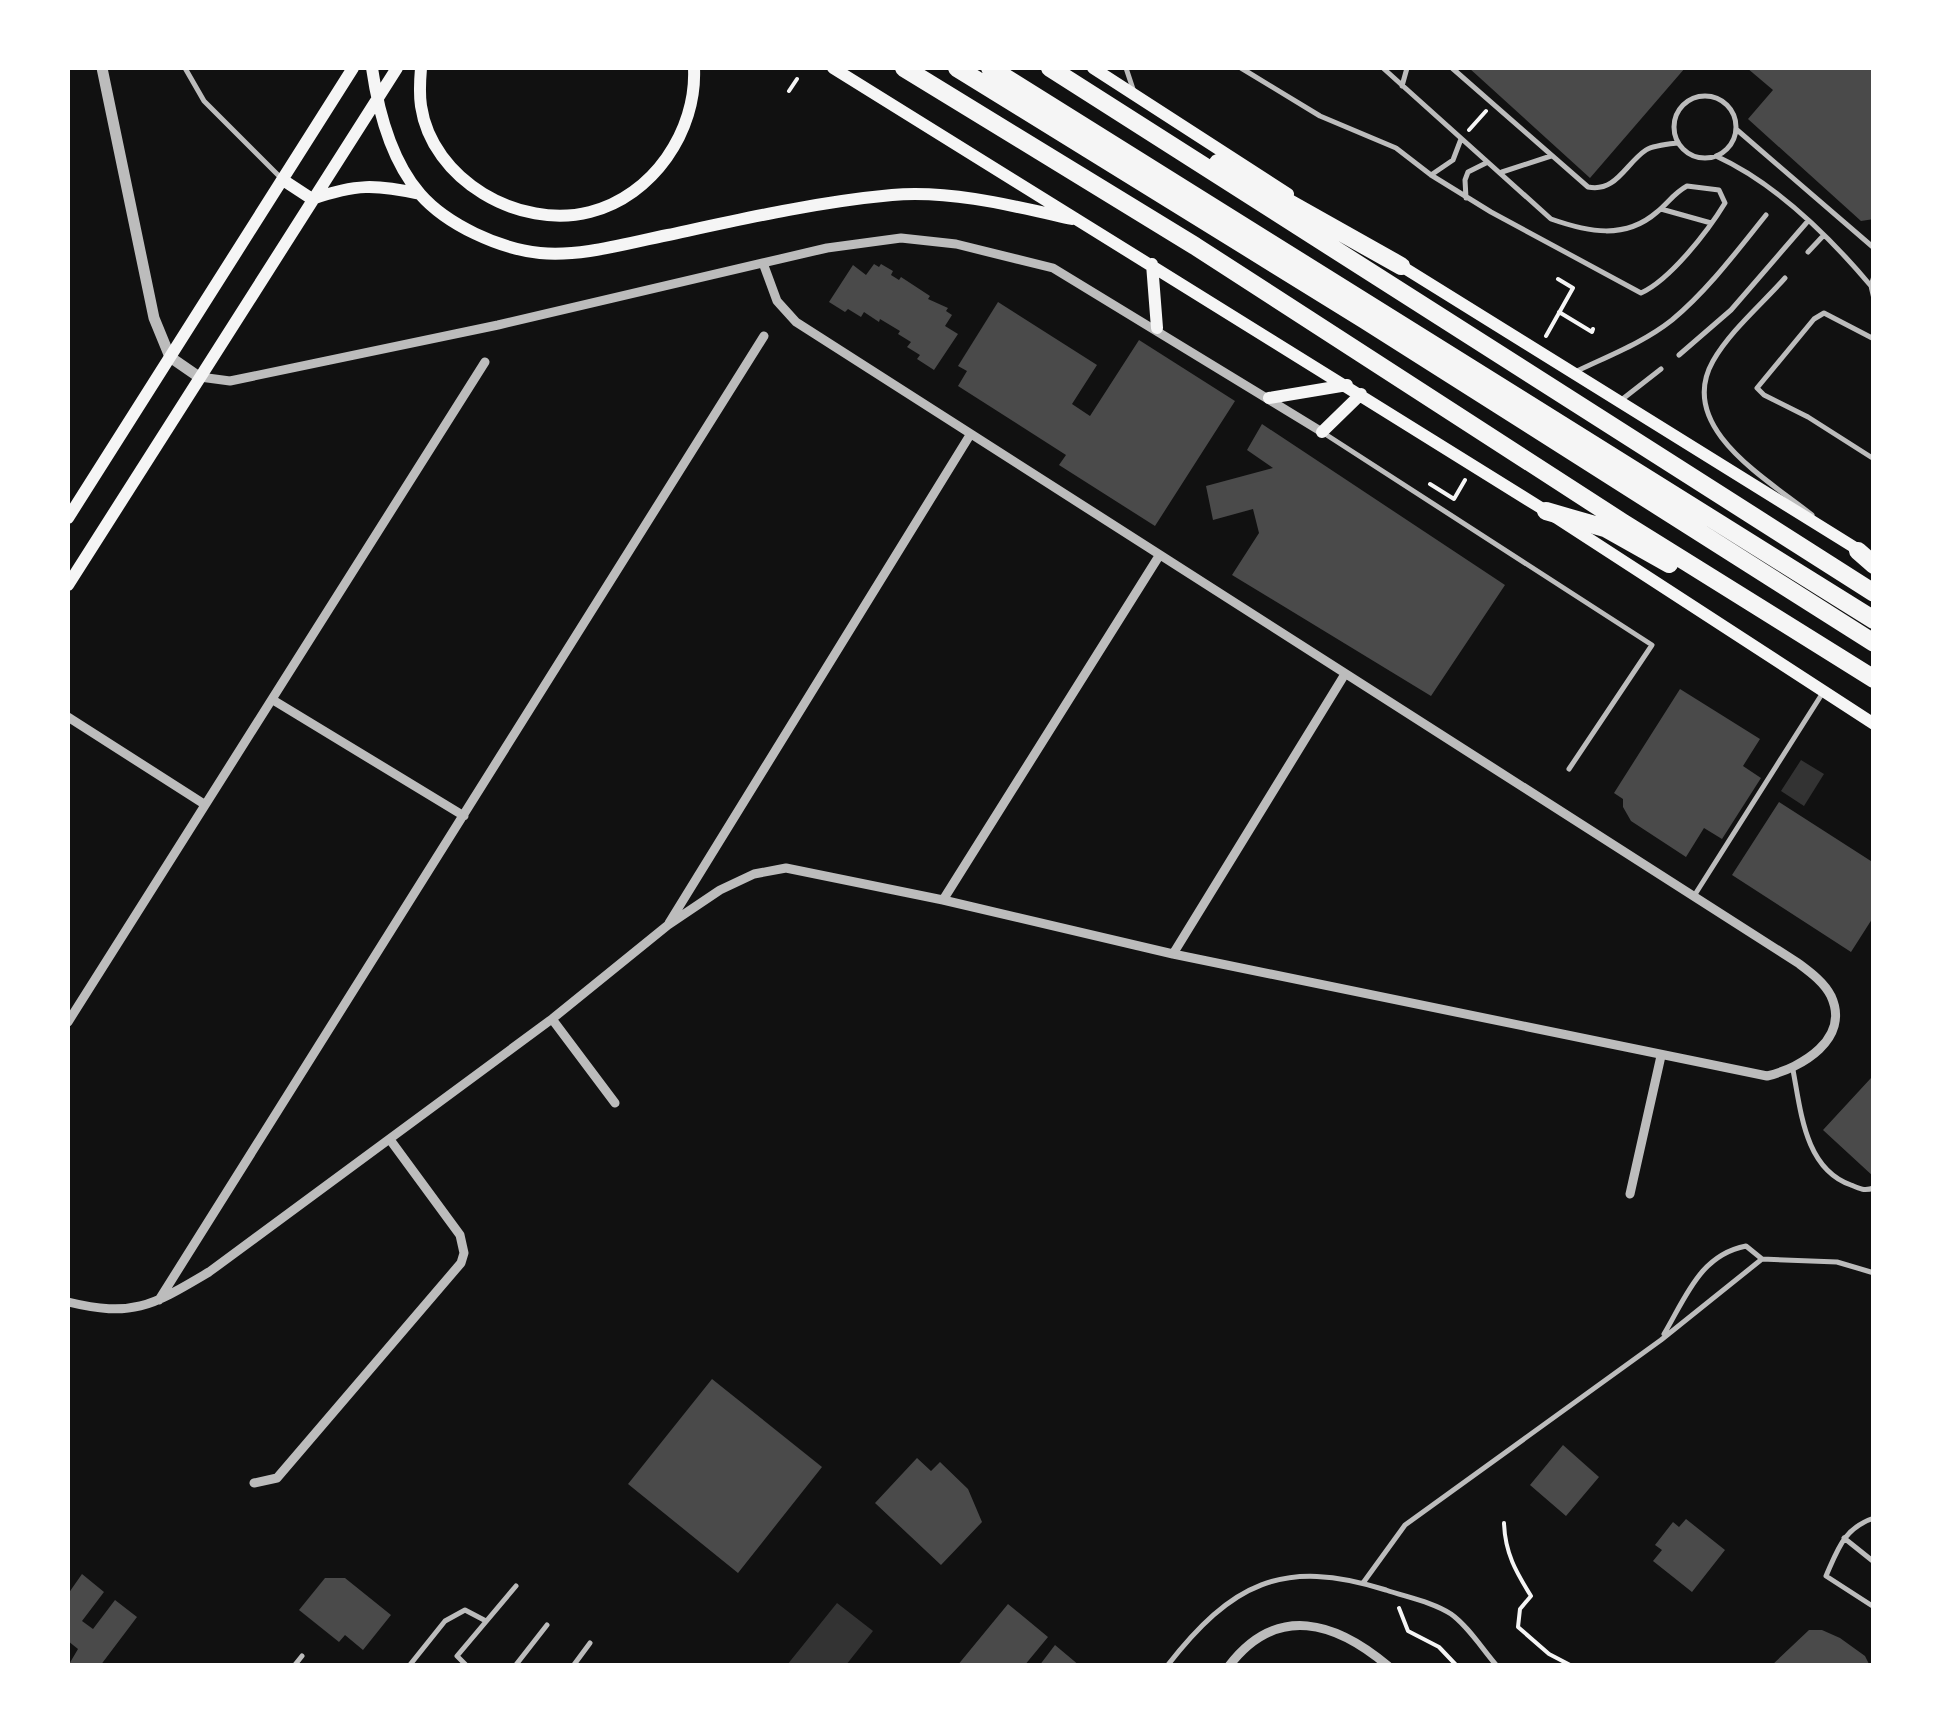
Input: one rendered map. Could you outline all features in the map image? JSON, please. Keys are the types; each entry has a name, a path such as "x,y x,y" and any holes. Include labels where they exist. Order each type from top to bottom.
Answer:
{"highway":[{"path":"904,68 1195,246 1874,678"},
{"path":"957,68 1874,643"},
{"path":"990,68 1874,620"},
{"path":"1051,68 1401,266"},
{"path":"1051,68 1874,593"},
{"path":"1546,510 1605,528 1715,590 1743,597"}],"main road":[{"path":"68,518 353,68"},
{"path":"372,68 376,100 396,154 420,194 486,239 540,254 592,250 793,208 896,195 977,201 1083,222"},
{"path":"68,584 397,68"},
{"path":"421,68 423,116 434,145 451,168 497,201 561,215 606,207 653,175 666,160 686,121 695,84 694,68"},
{"path":"833,68 1546,510 1874,724"},
{"path":"1093,68 1868,558"},
{"path":"283,180 312,199"},
{"path":"312,199 341,189 379,185 420,194"},
{"path":"1152,264 1157,328"},
{"path":"1269,398 1347,385"},
{"path":"1322,432 1361,394"},
{"path":"1856,713 1874,737"}],"street":[{"path":"102,68 154,318 170,357 198,377 230,381 498,326 826,248 902,238 956,244 1054,268 1322,432"},
{"path":"68,1302 124,1310 158,1302 209,1272 552,1019 668,926 720,890 754,874 786,868 1174,954 1767,1076 1793,1070 1817,1052 1830,1035 1836,1014 1831,995 1798,963 796,322 777,302 763,264"},
{"path":"158,1302 764,336"},
{"path":"68,1022 485,362"},
{"path":"668,926 970,435"},
{"path":"943,900 1159,556"},
{"path":"1174,954 1345,674"},
{"path":"273,700 464,816"},
{"path":"68,717 204,804"},
{"path":"552,1019 615,1103"},
{"path":"1630,1194 1661,1056"},
{"path":"254,1483 277,1478 461,1263 464,1252 460,1235 390,1141"},
{"path":"1228,1666 1255,1640 1288,1626 1322,1626 1359,1642 1388,1666"}],"lane":[{"path":"186,68 204,101 283,180"},
{"path":"1126,68 1135,94"},
{"path":"1241,68 1320,116 1396,148 1466,198 1641,293 1654,287 1713,223 1725,203 1719,190 1687,186 1641,225 1616,232 1581,229 1552,218 1383,68"},
{"path":"1402,86 1406,68"},
{"path":"1452,68 1588,188 1600,190 1612,183 1648,148 1678,143"},
{"path":"1698,97 1721,101 1730,110 1735,128 1730,146 1716,156 1697,158 1678,143 1674,120 1687,101 1698,97"},
{"path":"1735,128 1874,248"},
{"path":"1431,176 1453,160 1461,139"},
{"path":"1502,172 1550,156"},
{"path":"1716,156 1760,182 1808,221 1871,286"},
{"path":"1466,198 1468,172 1488,163"},
{"path":"1661,210 1713,223"},
{"path":"1574,373 1636,344 1670,321 1715,278 1766,214"},
{"path":"1680,355 1731,310 1808,221"},
{"path":"1808,252 1823,235"},
{"path":"1874,276 1874,299"},
{"path":"1785,278 1710,365 1704,386 1705,404 1726,447 1868,558"},
{"path":"1873,338 1824,313 1814,319 1757,388 1874,460"},
{"path":"1620,402 1660,369"},
{"path":"1322,432 1652,646 1569,769"},
{"path":"1694,896 1824,692"},
{"path":"1793,1070 1801,1116 1816,1158 1839,1181 1865,1190 1874,1188"},
{"path":"1661,1340 1700,1271 1729,1249 1746,1246 1762,1259 1837,1262 1874,1273"},
{"path":"1363,1583 1405,1525 1661,1340 1762,1259"},
{"path":"1874,1518 1856,1524 1844,1538 1826,1576 1874,1607"},
{"path":"1844,1538 1874,1562"},
{"path":"1167,1666 1197,1628 1226,1602 1256,1586 1304,1575 1363,1583 1451,1614 1497,1666"},
{"path":"467,1666 457,1656 516,1586"},
{"path":"408,1666 445,1621 464,1610 486,1621"},
{"path":"515,1666 547,1625"},
{"path":"573,1666 590,1642"},
{"path":"294,1666 302,1656"}],"path":[{"path":"789,91 796,79"},
{"path":"1461,139 1492,105"},
{"path":"1558,279 1573,288"},
{"path":"1559,312 1592,332 1594,329"},
{"path":"1422,479 1454,498"},
{"path":"1504,1523 1512,1566 1531,1596 1520,1608 1518,1626 1549,1654 1572,1666"},
{"path":"1392,1592 1408,1631 1439,1647 1457,1666"}],"shaded area":[{"path":"1801,760 1824,774 1804,806 1781,791"},
{"path":"837,1603 873,1631 846,1665 787,1665"}],"building":[{"path":"1469,68 1685,68 1590,178"},
{"path":"1747,68 1874,68 1874,219 1861,221 1748,119 1773,90"},
{"path":"874,264 893,271 891,275 930,296 928,299 948,308 946,311 952,315 945,326 958,334 934,370 917,359 920,355 907,347 911,342 898,334 900,331 864,312 861,317 829,302 853,265 866,275"},
{"path":"998,302 1097,365 1072,404 1090,416 1139,340 1235,401 1155,526 1059,465 1066,455 958,386 967,371 958,366"},
{"path":"1262,424 1505,585 1431,696 1232,575 1259,533 1253,509 1213,520 1206,486 1273,468 1247,450"},
{"path":"1680,689 1760,739 1743,766 1761,778 1722,839 1704,828 1686,857 1631,821 1623,799 1614,793"},
{"path":"1779,802 1874,863 1874,916 1851,952 1732,875"},
{"path":"1871,1078 1874,1080 1874,1177 1823,1130"},
{"path":"712,1379 822,1467 738,1573 628,1484"},
{"path":"1563,1445 1599,1477 1566,1516 1530,1485"},
{"path":"917,1458 931,1471 940,1462 968,1489 982,1522 941,1565 875,1503"},
{"path":"1686,1519 1725,1550 1692,1592 1653,1561 1662,1550 1655,1545 1673,1522 1679,1527"},
{"path":"82,1574 104,1592 82,1621 93,1629 115,1600 137,1617 100,1666 68,1666 78,1649 68,1641 68,1594"},
{"path":"325,1578 345,1578 391,1615 363,1650 345,1635 339,1642 299,1610"},
{"path":"1008,1604 1048,1637 1024,1666 957,1666"},
{"path":"1809,1630 1822,1630 1840,1638 1865,1656 1870,1666 1771,1666"},
{"path":"1055,1645 1080,1666 1039,1666"}]}
